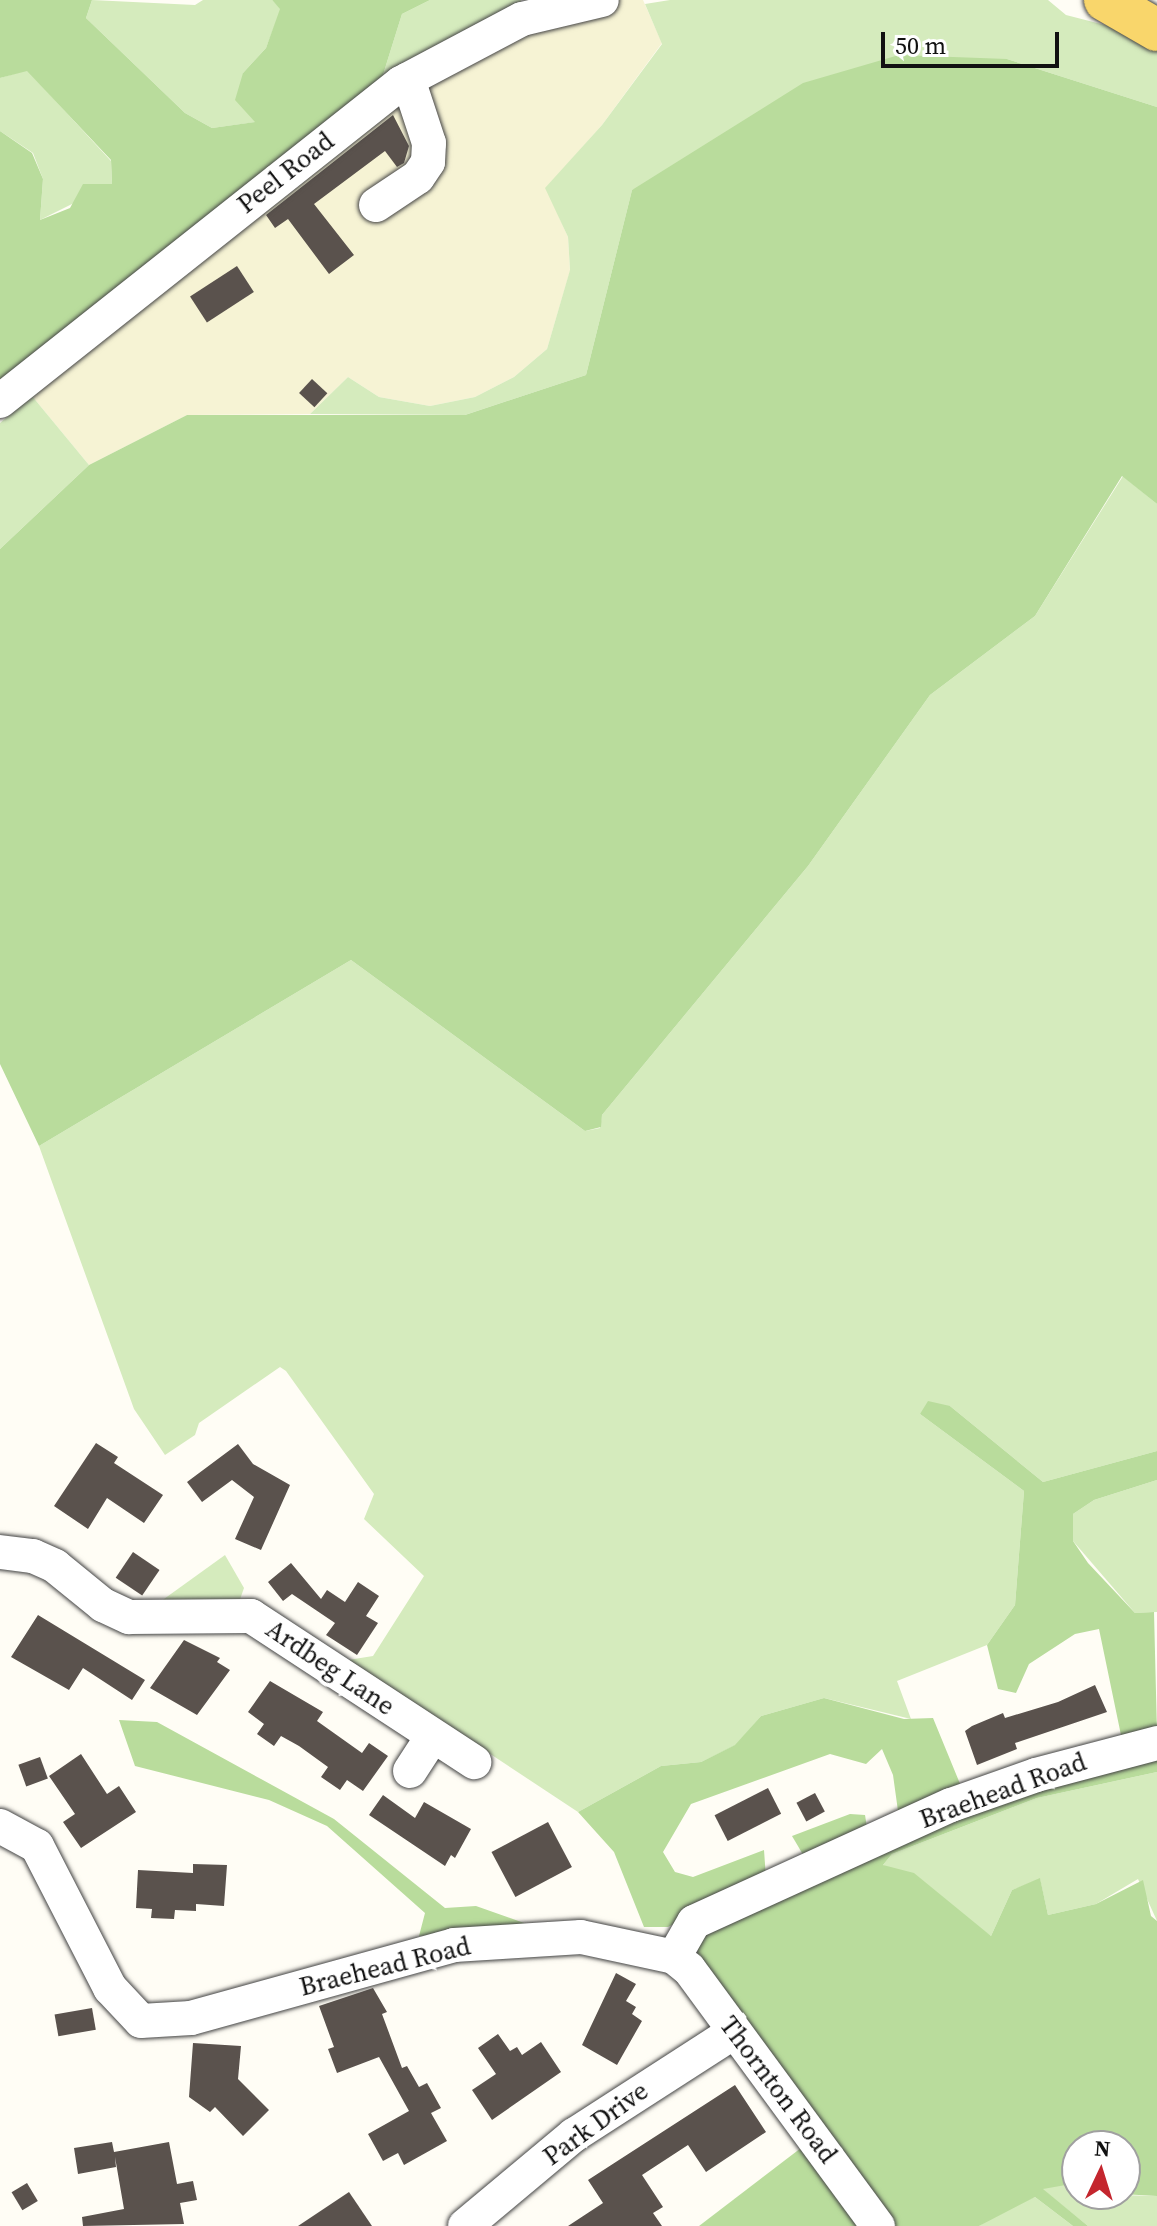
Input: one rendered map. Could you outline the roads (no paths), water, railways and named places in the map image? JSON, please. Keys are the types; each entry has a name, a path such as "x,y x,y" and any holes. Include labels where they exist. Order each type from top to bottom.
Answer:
{"main road":[{"path":"1105,0 1157,30"}],"street":[{"name":"Peel Road","path":"0,401 408,79 522,19 602,0"},
{"path":"376,205 418,177 428,162 429,143 408,79"},
{"name":"Ardbeg Lane","path":"0,1552 33,1556 55,1566 103,1605 129,1617 251,1616 474,1762"},
{"path":"410,1771 432,1737"},
{"name":"Braehead Road","path":"0,1826 37,1846 110,1988 141,2021 191,2018 454,1945 581,1937 674,1957 694,1922 951,1805 1036,1775 1157,1743"},
{"name":"Thornton Road","path":"674,1957 734,2032 878,2226"},
{"name":"Park Drive","path":"465,2226 574,2135 734,2032"}]}
